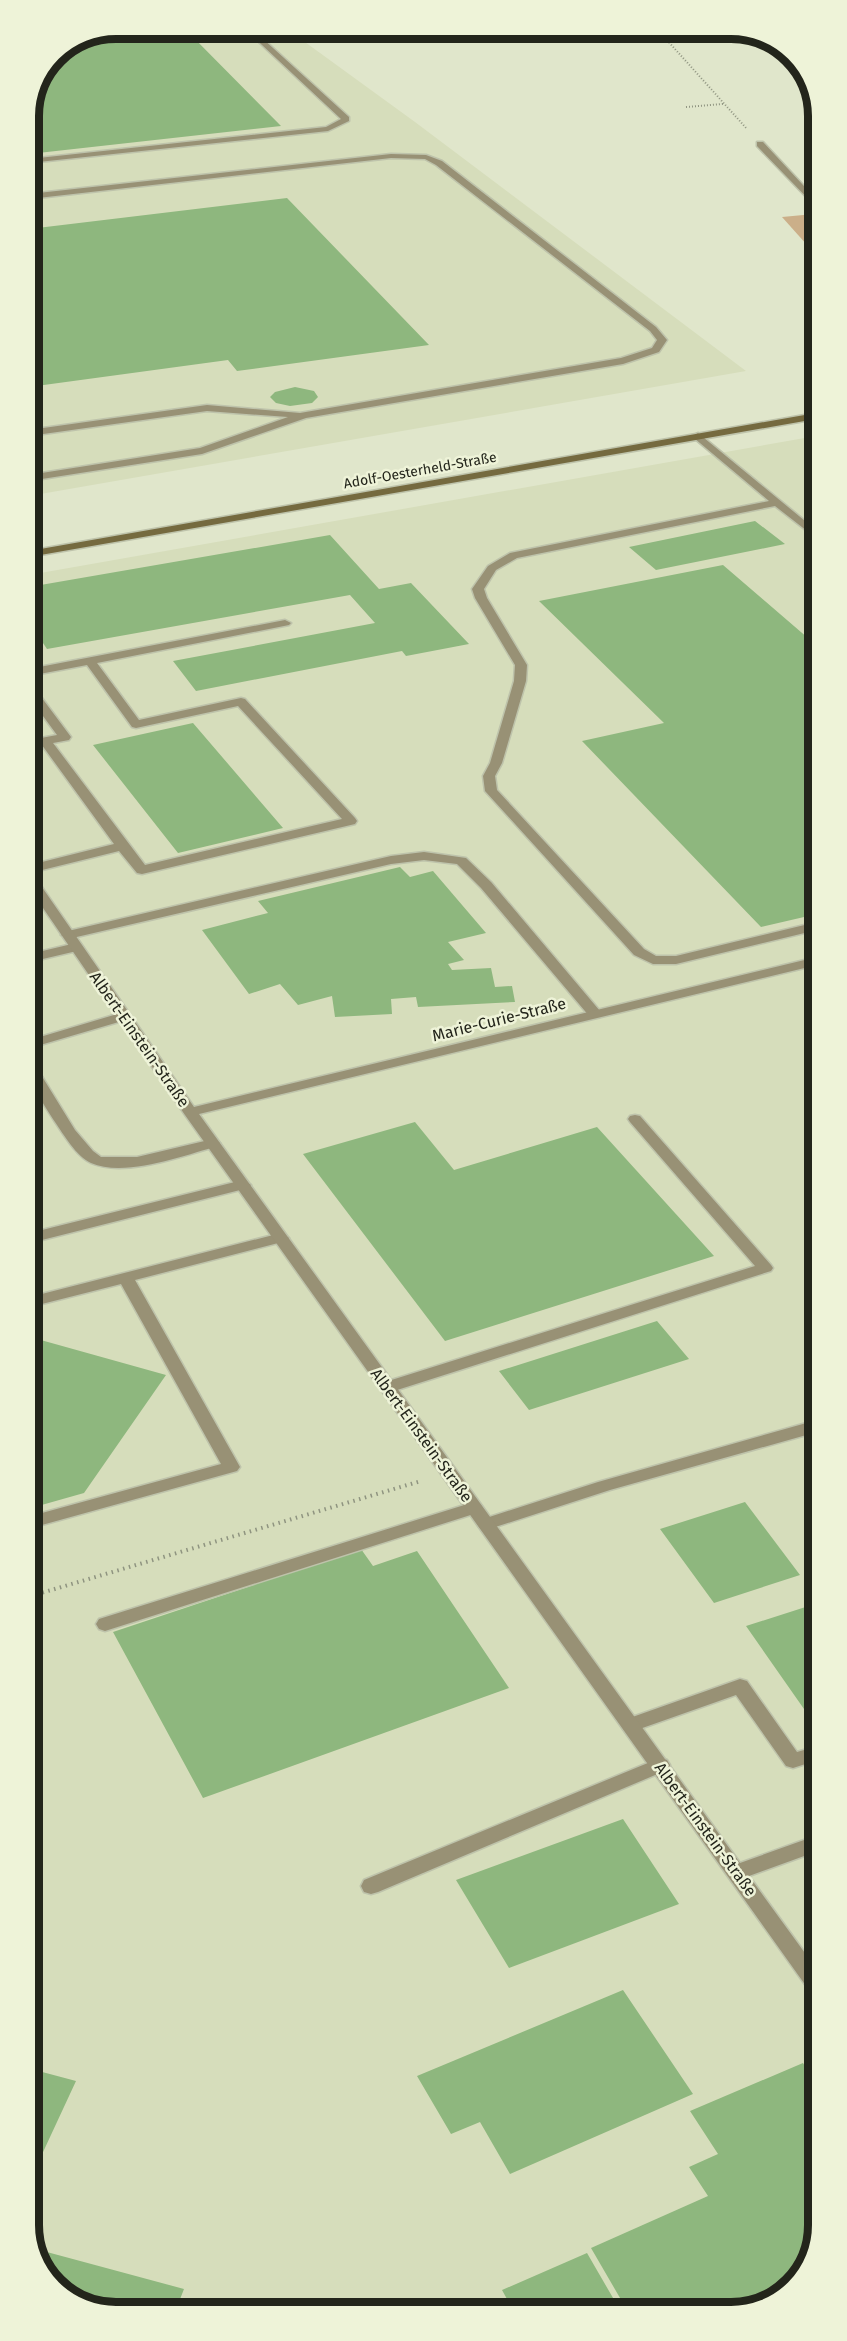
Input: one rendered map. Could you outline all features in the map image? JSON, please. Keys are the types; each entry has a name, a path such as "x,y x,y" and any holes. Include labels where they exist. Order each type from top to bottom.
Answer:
{"street":[{"path":"39,160 328,129 346,119 260,39"},
{"path":"760,144 808,196"},
{"path":"39,196 391,156 426,157 439,163 653,329 662,340 656,350 623,362 304,415 201,451 39,476"},
{"path":"39,432 207,408 304,415"},
{"name":"Adolf-Oesterheld-Straße","path":"39,552 808,417"},
{"path":"698,436 808,528"},
{"path":"777,502 514,555 497,563 483,575 478,588 481,598 520,665 520,681 496,763 489,776 491,791 639,952 653,960 676,960 808,928"},
{"path":"39,671 285,623"},
{"path":"39,702 65,737 45,741 142,870 351,821 241,702 136,724 90,661"},
{"path":"39,867 122,846"},
{"path":"39,954 72,941 391,860 424,856 461,861 486,885 595,1014"},
{"name":"Albert-Einstein-Straße","path":"39,893 190,1112 808,1968"},
{"name":"Marie-Curie-Straße","path":"190,1112 808,963"},
{"path":"39,1041 124,1016"},
{"path":"39,1082 78,1144 94,1159 107,1164 145,1160 213,1143"},
{"path":"388,1387 765,1269 635,1119"},
{"path":"39,1236 243,1185"},
{"path":"39,1300 281,1238"},
{"path":"39,1520 231,1467 126,1278"},
{"path":"486,1524 604,1486 808,1429"},
{"path":"105,1624 474,1508"},
{"path":"631,1725 740,1686 794,1761 808,1756"},
{"path":"371,1886 660,1765"},
{"path":"737,1872 808,1847"}],"path":[{"path":"666,39 760,144"},
{"path":"686,107 724,104"},
{"path":"39,1594 450,1472"}],"shaded area":[{"path":"301,39 746,371 39,494 39,111 47,82 65,58 77,49 106,40"},
{"path":"808,215 808,246 782,217"},
{"path":"808,437 808,2225 804,2250 792,2272 774,2289 761,2296 731,2302 111,2302 86,2296 73,2289 58,2276 45,2255 39,2225 39,573"}],"building":[{"path":"195,39 281,126 39,153 39,111 47,82 65,58 77,49 106,40"},
{"path":"287,198 429,345 237,371 228,360 39,386 39,228"},
{"path":"295,387 314,391 318,397 312,403 290,406 276,403 270,397 275,392"},
{"path":"755,521 785,544 656,570 629,547"},
{"path":"330,535 379,589 411,583 469,644 406,656 402,651 196,691 173,661 375,623 350,595 47,649 39,637 39,585"},
{"path":"723,565 808,638 808,916 761,927 582,741 664,723 539,601"},
{"path":"193,723 283,828 178,853 93,745"},
{"path":"400,867 410,877 433,871 486,933 448,942 464,960 448,964 452,970 491,968 495,987 512,986 515,1002 418,1007 416,997 391,999 392,1014 335,1017 332,996 298,1005 280,984 249,994 202,930 268,913 258,901"},
{"path":"415,1122 454,1170 597,1127 714,1256 445,1341 303,1154"},
{"path":"657,1321 689,1359 529,1410 499,1371"},
{"path":"39,1340 166,1375 84,1493 39,1506"},
{"path":"745,1502 800,1575 714,1603 660,1529"},
{"path":"361,1549 373,1566 417,1551 509,1688 203,1798 113,1632"},
{"path":"808,1606 808,1715 746,1626"},
{"path":"623,1819 679,1904 509,1968 456,1880"},
{"path":"623,1990 693,2094 510,2174 480,2122 451,2134 417,2076"},
{"path":"803,2063 808,2071 808,2225 804,2250 792,2272 785,2279 774,2289 751,2299 731,2302 622,2302 591,2248 708,2196 689,2167 718,2154 690,2111"},
{"path":"39,2071 76,2081 39,2161"},
{"path":"44,2251 184,2289 179,2302 111,2302 96,2299 86,2296 65,2283 49,2264"},
{"path":"587,2253 615,2302 509,2302 502,2290"}]}
